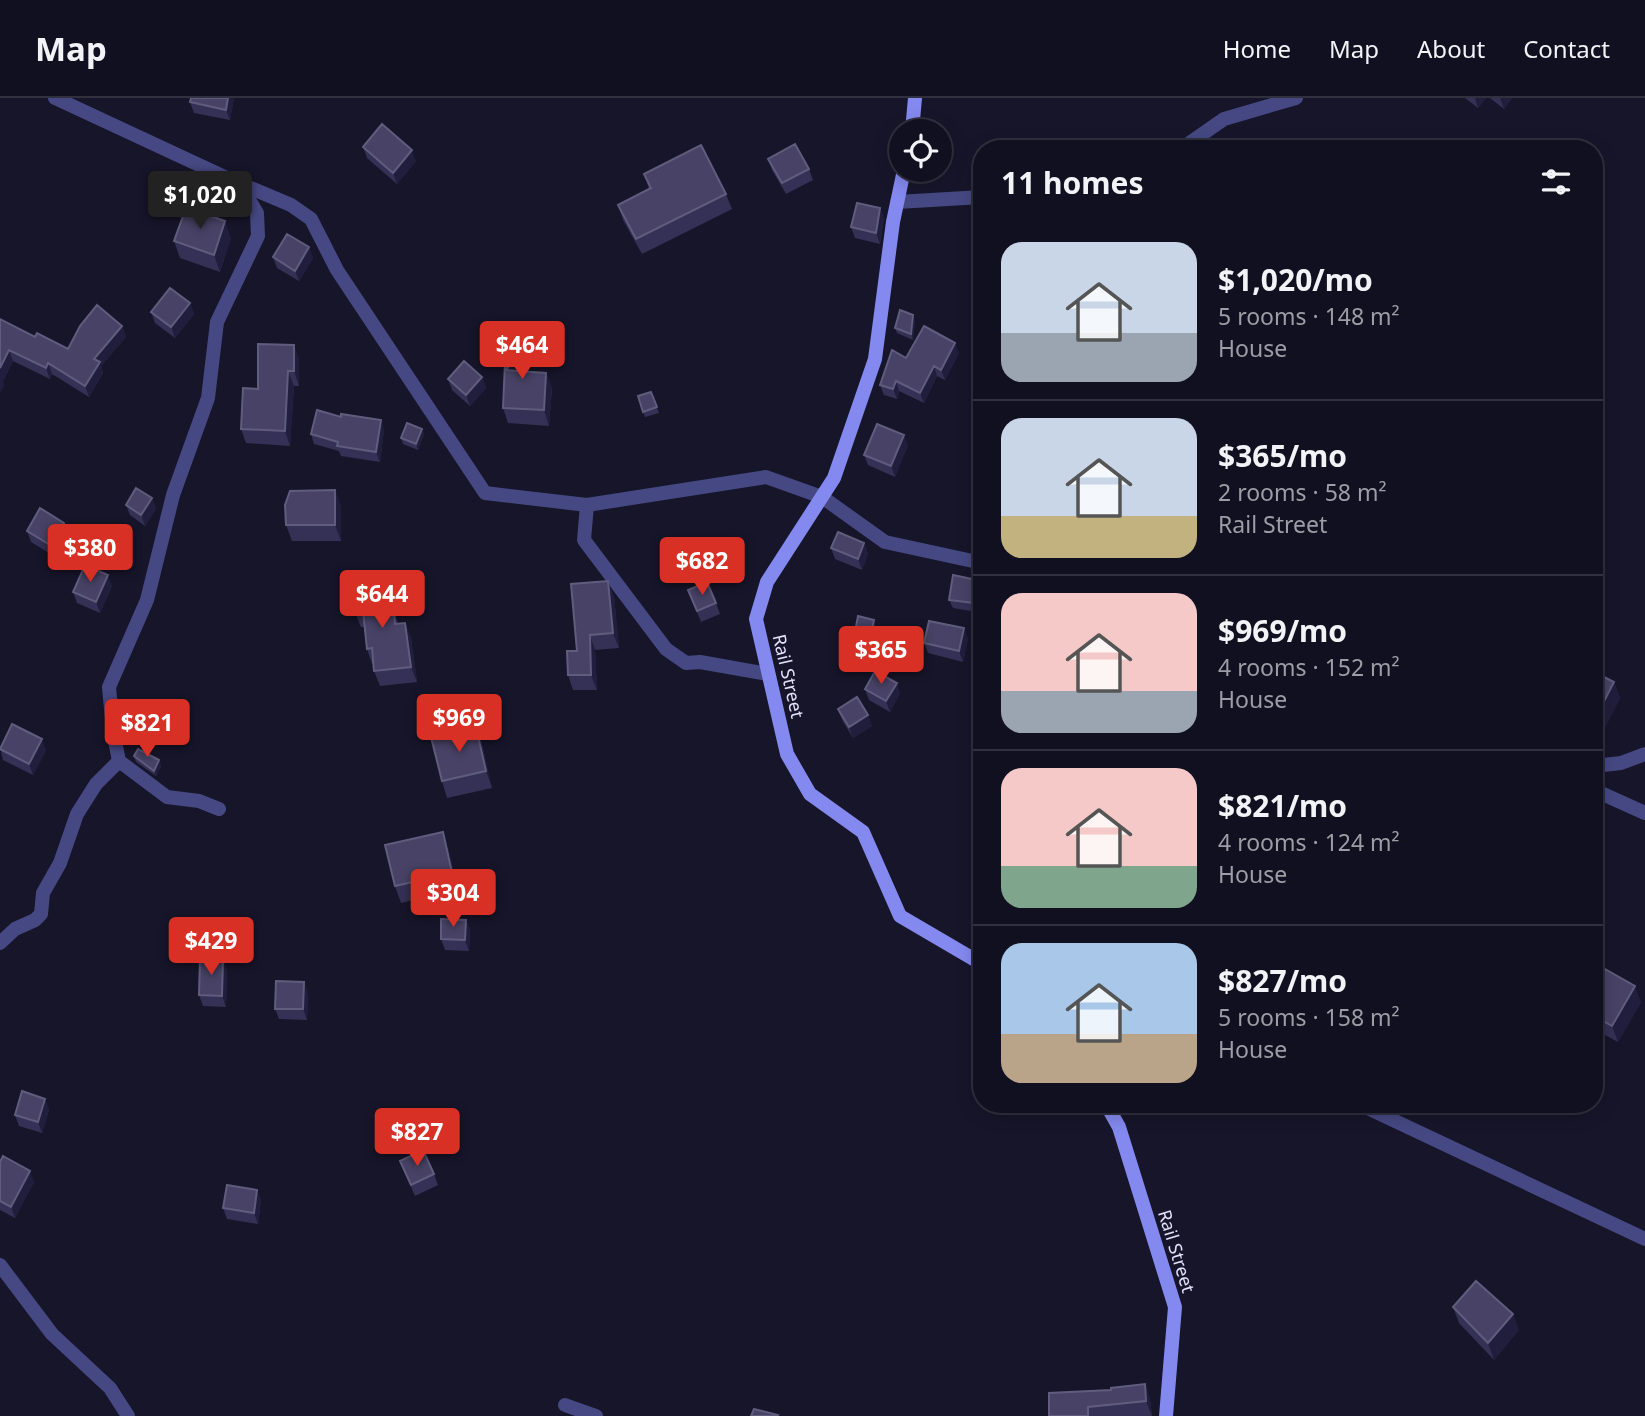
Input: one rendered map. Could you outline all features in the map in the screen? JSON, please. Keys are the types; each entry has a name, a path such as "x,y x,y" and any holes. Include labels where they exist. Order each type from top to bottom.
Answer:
{"street":[{"path":"55,98 291,205 311,219 337,270 485,493 587,505 766,477 822,497 885,541 973,562"},
{"path":"913,119 915,98"},
{"path":"1194,140 1224,119 1296,98"},
{"path":"219,810 199,801 167,797 119,761 113,731 110,687 147,600 173,495 208,398 217,322 258,236 257,213 244,193 227,178"},
{"name":"Rail Street","path":"901,182 875,359 834,478 767,582 756,619 787,754 810,794 863,832 900,916 973,959"},
{"path":"897,202 973,198"},
{"path":"587,505 584,540 666,649 686,663 700,662 768,674"},
{"path":"1603,765 1621,763 1645,754"},
{"path":"0,943 15,929 36,920 41,914 43,894 60,863 77,814 96,785 119,761"},
{"path":"1603,794 1645,814"},
{"name":"Rail Street","path":"1111,1113 1119,1126 1175,1307 1166,1416"},
{"path":"1378,1113 1645,1239"},
{"path":"0,1265 52,1334 110,1388 128,1416"},
{"path":"565,1405 596,1416"}],"building":[{"path":"191,98 228,98 226,110 190,102"},
{"path":"382,124 412,150 393,173 363,147"},
{"path":"795,144 809,169 782,183 768,159"},
{"path":"701,145 726,194 636,239 618,205 651,188 644,174"},
{"path":"857,203 880,208 876,233 851,227"},
{"path":"186,208 225,221 214,255 174,241"},
{"path":"287,234 309,247 295,271 273,257"},
{"path":"170,288 190,303 171,327 151,312"},
{"path":"97,305 122,326 94,359 100,362 85,386 48,363 46,368 9,350 0,368 0,319 35,337 37,333 68,349 80,326"},
{"path":"900,310 913,315 911,334 895,328"},
{"path":"924,326 955,343 941,370 934,366 920,393 896,381 893,389 880,385 892,350 906,358"},
{"path":"513,332 527,343 506,370 546,373 544,410 503,408 506,340"},
{"path":"258,344 294,345 294,371 288,371 285,431 241,429 243,388 258,389"},
{"path":"464,361 482,377 466,395 448,379"},
{"path":"651,392 657,407 643,412 638,396"},
{"path":"317,410 341,417 341,414 381,420 376,452 337,446 338,442 311,434"},
{"path":"407,423 422,429 416,444 401,438"},
{"path":"877,424 904,435 891,466 864,455"},
{"path":"136,488 152,498 141,515 126,505"},
{"path":"335,490 335,525 286,525 285,505 290,491"},
{"path":"40,508 64,523 50,545 27,531"},
{"path":"838,532 864,543 858,559 831,548"},
{"path":"85,565 108,575 96,602 73,592"},
{"path":"953,575 973,579 973,603 949,600"},
{"path":"608,581 613,633 590,635 591,675 568,675 567,651 577,651 571,584"},
{"path":"707,582 716,603 697,611 688,590"},
{"path":"383,585 385,613 394,612 395,624 405,623 411,667 374,671 372,648 367,649 363,611 355,612 353,588"},
{"path":"858,616 874,620 865,661 854,637"},
{"path":"929,621 964,628 959,651 924,643"},
{"path":"875,671 897,683 886,701 865,689"},
{"path":"1603,676 1614,682 1603,703"},
{"path":"857,697 868,715 849,727 838,709"},
{"path":"12,724 42,739 29,764 0,749"},
{"path":"476,727 486,771 442,781 431,737"},
{"path":"138,749 159,760 154,771 134,756"},
{"path":"443,832 452,873 395,886 385,845"},
{"path":"441,919 466,920 465,940 441,939"},
{"path":"200,958 223,959 222,996 199,995"},
{"path":"1605,969 1635,986 1612,1026 1603,1021"},
{"path":"276,981 304,982 303,1009 275,1009"},
{"path":"22,1091 45,1099 38,1122 15,1115"},
{"path":"423,1150 434,1174 411,1185 400,1161"},
{"path":"3,1156 30,1171 11,1207 0,1201 0,1162"},
{"path":"227,1185 257,1190 254,1213 223,1208"},
{"path":"1476,1281 1513,1314 1488,1343 1453,1307"},
{"path":"1145,1384 1146,1401 1088,1407 1088,1416 1049,1416 1049,1393 1111,1390"},
{"path":"754,1409 778,1415 751,1416"}]}
